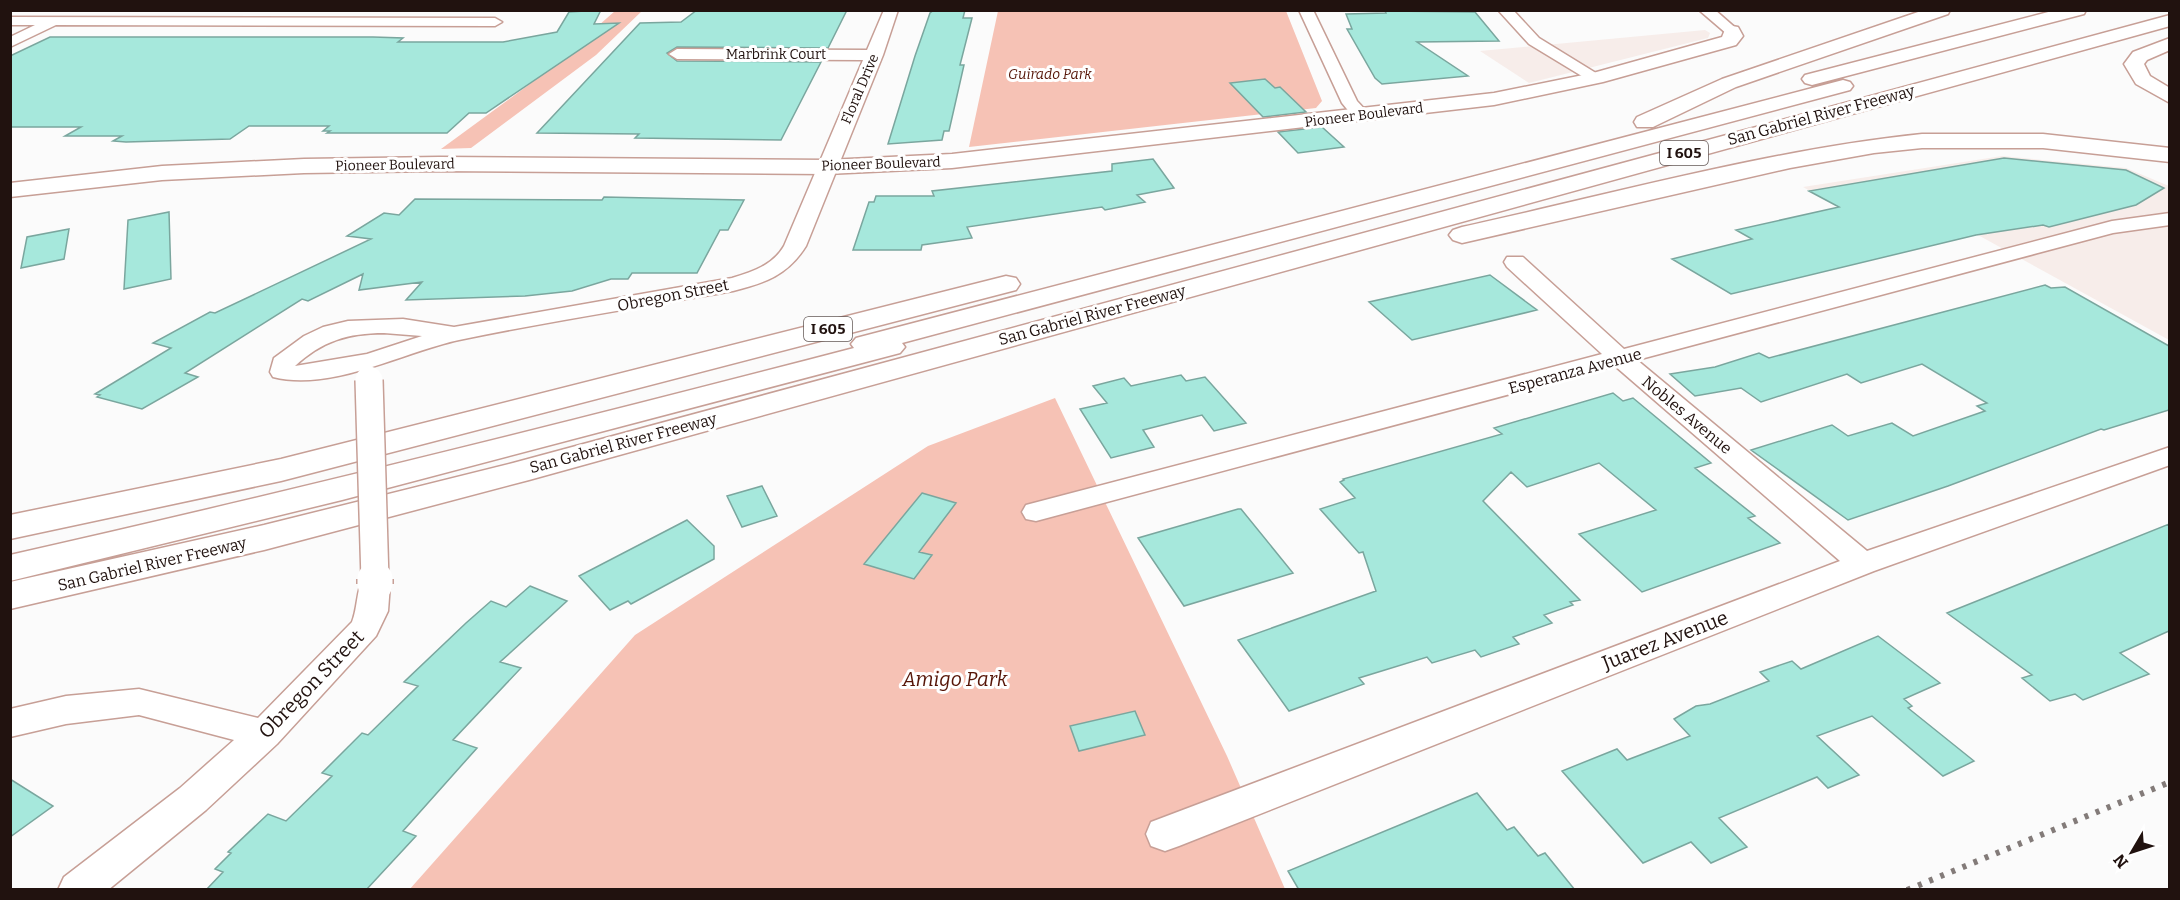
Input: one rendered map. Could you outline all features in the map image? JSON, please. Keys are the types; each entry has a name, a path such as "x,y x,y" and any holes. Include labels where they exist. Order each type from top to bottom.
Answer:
{"main road":[{"path":"1643,122 1729,83 1942,10"},
{"name":"I 605","path":"10,527 281,470 2078,10"},
{"path":"10,558 423,460 2129,10"},
{"path":"10,568 202,525 557,435 2152,10"},
{"name":"San Gabriel River Freeway","path":"10,596 142,568 291,531 775,402 2169,20"},
{"name":"Pioneer Boulevard","path":"10,190 162,173 304,166 439,164 827,167 952,161 1494,99 1596,78 1729,41 1734,36 1732,31"},
{"path":"2169,43 2140,56 2134,64 2135,72 2149,86 2169,97"},
{"path":"1198,286 1428,243 1790,161 1874,146 1922,141 2043,141 2169,155"}],"street":[{"path":"10,43 78,10"},
{"name":"Floral Drive","path":"827,167 875,55 891,10"},
{"path":"1306,10 1350,103 1361,115"},
{"path":"1505,10 1534,41 1596,78"},
{"path":"1706,10 1732,31"},
{"path":"10,21 495,22"},
{"name":"Marbrink Court","path":"677,54 875,55"},
{"name":"Obregon Street","path":"454,334 426,328 343,329 318,338 283,363 282,372 297,374 371,370 404,348 454,334 505,327 763,276 789,259 827,167"},
{"name":"Esperanza Avenue","path":"2112,227 2169,203"},
{"name":"Esperanza Avenue","path":"1036,512 1621,359 2112,227 2169,219"},
{"name":"Nobles Avenue","path":"1515,262 1621,359 1863,564"},
{"name":"Obregon Street","path":"78,890 193,799 264,734 365,628 372,611 375,584 371,370"},
{"name":"Juarez Avenue","path":"1164,834 1863,564 2169,455"},
{"path":"10,723 66,710 139,702 264,734"}],"shaded area":[{"path":"1705,30 1710,33 1708,38 1529,83 1480,51"},
{"path":"2002,156 2126,168 2169,186 2169,340 1907,196 1839,207 1803,187"}],"green space":[{"path":"615,11 642,11 596,55 471,148 441,149 542,75"},
{"name":"Guirado Park","path":"998,11 1286,11 1322,101 1316,108 969,147"},
{"name":"Amigo Park","path":"1055,398 1227,756 1285,889 409,890 635,635 928,446"}],"building":[{"path":"601,10 594,24 619,23 486,113 469,113 447,133 327,133 330,131 323,131 329,126 249,126 230,139 126,142 113,141 122,136 65,136 81,127 10,127 10,56 50,37 373,37 403,38 398,42 503,42 557,32 569,12"},
{"path":"697,10 847,10 828,48 677,47 667,53 677,61 821,62 781,140 635,138 639,134 537,133 640,23 681,22"},
{"path":"934,10 965,10 963,18 972,18 960,65 964,65 949,131 944,131 942,140 888,144 915,56 930,13"},
{"path":"1385,11 1475,12 1499,41 1417,42 1468,76 1382,84 1375,78 1347,29 1352,29 1346,14 1386,13"},
{"path":"1265,79 1275,88 1280,87 1306,112 1263,117 1230,83"},
{"path":"1322,127 1344,147 1298,153 1278,132"},
{"path":"2004,158 2126,170 2164,188 2136,205 2049,227 2043,225 1976,235 1731,294 1672,259 1752,239 1736,230 1839,207 1809,191"},
{"path":"1153,159 1174,188 1137,195 1145,202 1105,210 1102,207 967,227 972,238 922,245 921,250 853,250 869,202 874,202 876,196 934,196 932,191 1112,171 1112,164"},
{"path":"604,197 744,200 728,230 720,230 697,273 632,273 628,279 611,279 572,291 525,296 406,300 422,282 359,290 363,274 308,301 302,299 185,373 198,377 142,409 97,397 100,395 95,394 171,348 153,343 210,312 215,313 371,239 347,236 384,213 399,215 415,199 602,200"},
{"path":"169,212 171,279 124,289 128,220"},
{"path":"69,229 64,259 21,268 27,237"},
{"path":"1490,275 1537,310 1412,340 1369,302"},
{"path":"2045,285 2051,288 2065,287 2169,346 2169,410 2101,429 1948,486 1848,520 1751,450 1832,425 1848,436 1892,423 1913,436 1985,411 1977,406 1987,403 1922,364 1861,383 1847,374 1761,402 1741,388 1695,396 1670,374 1715,367 1759,353 1769,358"},
{"path":"1181,375 1186,381 1205,377 1246,423 1214,431 1202,415 1143,430 1154,447 1111,458 1080,409 1107,403 1093,386 1124,378 1131,386"},
{"path":"1613,393 1623,401 1633,398 1711,463 1695,468 1755,516 1748,518 1780,543 1642,592 1579,534 1656,510 1599,463 1527,487 1511,472 1483,501 1580,600 1570,602 1573,605 1544,615 1552,623 1513,637 1519,644 1481,657 1475,650 1432,663 1427,657 1359,678 1364,684 1289,711 1238,640 1376,591 1363,552 1359,553 1320,509 1355,498 1340,482 1343,479 1502,434 1494,428"},
{"path":"762,486 777,516 742,527 727,496"},
{"path":"922,493 956,503 919,552 932,555 914,579 864,564"},
{"path":"1241,509 1293,573 1184,606 1138,538"},
{"path":"687,520 714,546 714,559 631,604 628,601 610,610 579,576"},
{"path":"2169,524 2169,631 2120,653 2149,674 2083,700 2075,694 2050,701 2022,678 2032,675 1947,613"},
{"path":"530,586 567,601 500,662 521,668 453,740 477,748 403,831 416,836 366,890 206,890 223,872 215,869 231,853 228,852 268,814 286,821 332,776 322,773 362,733 368,735 418,686 404,682 466,623 491,601 506,607"},
{"path":"1878,636 1940,683 1904,699 1912,706 1908,708 1974,761 1943,776 1872,716 1817,736 1859,775 1828,788 1817,777 1719,818 1747,847 1711,863 1691,842 1643,863 1562,771 1617,749 1627,760 1690,736 1674,719 1696,706 1710,704 1769,681 1760,672 1792,661 1801,669"},
{"path":"1135,711 1145,735 1079,751 1070,726"},
{"path":"10,779 53,806 10,837"},
{"path":"1477,793 1507,830 1514,827 1538,856 1545,853 1575,890 1299,890 1288,871"}],"railway":[{"path":"1907,890 2170,782"}]}
